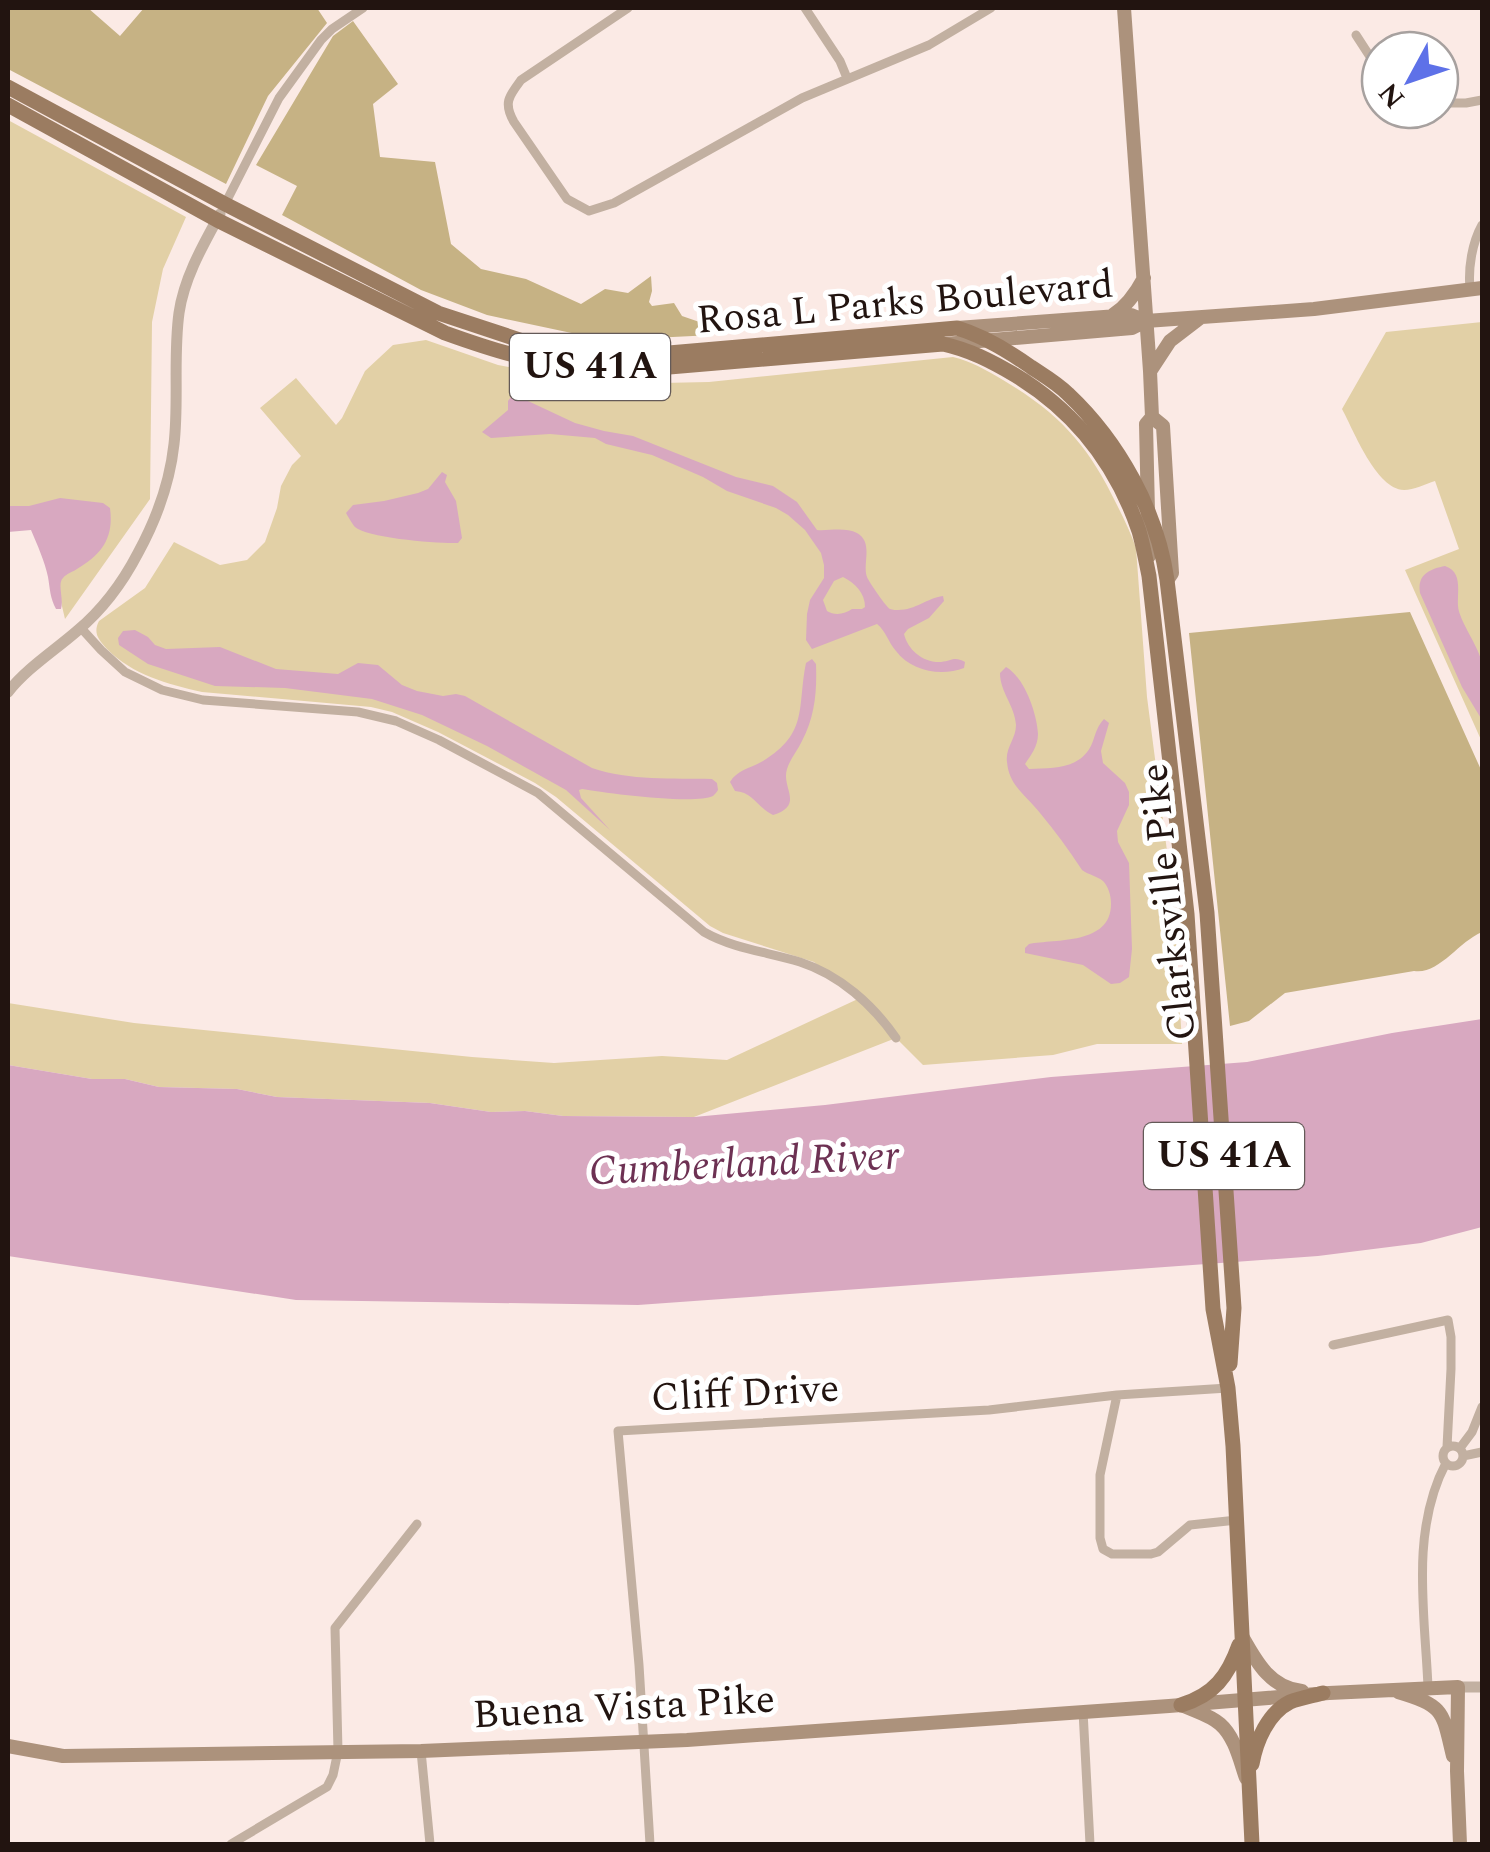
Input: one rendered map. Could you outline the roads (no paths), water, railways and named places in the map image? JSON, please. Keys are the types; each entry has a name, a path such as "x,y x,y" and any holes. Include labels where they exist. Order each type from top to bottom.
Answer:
{"main road":[{"name":"Clarksville Pike","path":"1124,8 1150,371 1149,576 1184,894 1212,1309 1228,1388 1252,1844"},
{"name":"Rosa L Parks Boulevard","path":"8,86 438,313 528,343 634,356 1111,316 1131,315 1146,321"},
{"name":"Rosa L Parks Boulevard","path":"8,106 217,220 444,333 525,358 634,370 1132,328 1146,321"},
{"path":"1111,316 1124,308 1144,278"},
{"path":"1146,321 1314,309 1476,288"},
{"path":"1150,371 1174,336 1202,317"},
{"name":"US 41A","path":"957,328 987,339 1066,391 1094,421 1120,456 1148,516 1161,547 1167,580"},
{"name":"US 41A","path":"943,344 978,354 1022,379 1084,430 1129,508 1149,576"},
{"name":"Clarksville Pike","path":"1149,420 1163,426 1172,573 1167,580 1214,1004 1234,1308 1228,1388"},
{"path":"1242,1636 1255,1660 1276,1683 1293,1690 1323,1693"},
{"path":"1181,1705 1211,1691 1229,1668 1242,1636"},
{"path":"1458,1688 1460,1844"},
{"name":"Buena Vista Pike","path":"8,1746 62,1756 421,1751 719,1738 1323,1693 1458,1688"},
{"path":"1388,1689 1437,1708 1446,1723 1457,1771"},
{"path":"1249,1788 1254,1752 1267,1724 1291,1702 1323,1693"},
{"path":"1181,1705 1219,1722 1236,1750 1249,1788"}],"street":[{"path":"8,692 81,628 121,582 138,554 160,502 174,445 180,311 199,254 279,98 321,40 363,8"},
{"path":"628,8 521,80 510,94 507,110 566,200 589,211 614,203 802,98 930,45 991,8"},
{"path":"805,8 847,78"},
{"path":"1356,35 1360,41"},
{"path":"1476,288 1469,268 1482,225"},
{"path":"81,628 124,672 162,690 203,700 358,712 396,721 439,740 538,793 704,932 733,946 818,970 871,1006 896,1038"},
{"path":"1334,1345 1448,1320 1448,1447 1425,1531 1423,1588 1428,1687"},
{"name":"Cliff Drive","path":"650,1844 618,1431 988,1410 1117,1394 1228,1388"},
{"path":"1117,1394 1100,1476 1103,1549 1112,1554 1151,1554 1190,1525 1237,1520"},
{"path":"1446,1464 1458,1465 1482,1407"},
{"path":"1448,1447 1482,1452"},
{"path":"231,1844 327,1787 338,1751 335,1628 417,1524"},
{"path":"1458,1688 1482,1687"},
{"path":"1082,1711 1090,1844"},
{"path":"421,1751 430,1844"}],"water":[{"path":"513,394 575,423 633,436 736,477 773,486 797,502 817,530 857,533 865,542 867,577 890,609 910,608 943,596 944,601 929,618 904,634 913,650 934,662 961,660 965,662 964,668 936,672 918,668 902,658 877,624 812,649 806,640 807,614 810,600 824,578 824,565 821,553 805,530 788,515 652,455 595,438 550,434 491,438 482,432 508,410","holes":["843,577 861,593 865,607 833,614 827,611 823,600 834,581"]},
{"path":"442,472 447,475 445,482 456,501 462,538 458,543 373,534 355,527 346,513 353,505 428,489"},
{"path":"60,498 103,503 110,508 111,519 108,537 99,551 61,581 61,609 56,609 31,530 8,532 8,506 29,506"},
{"path":"1445,566 1457,577 1459,612 1482,664 1482,720 1462,687 1420,593 1425,574"},
{"path":"135,630 166,649 220,647 276,669 338,674 358,663 378,665 402,685 417,691 465,696 592,768 636,777 712,779 718,790 713,796 688,799 579,790 581,798 610,830 566,790 422,715 372,699 285,688 215,686 148,664 119,645 123,631"},
{"path":"812,659 816,664 815,694 806,732 787,769 790,801 783,811 773,815 746,794 735,791 730,782 778,751 788,740 798,718 806,663"},
{"path":"1006,667 1024,687 1035,716 1038,738 1025,764 1029,769 1075,762 1088,750 1104,719 1109,723 1101,751 1103,763 1125,783 1129,792 1129,805 1117,831 1129,863 1132,949 1129,977 1120,983 1111,984 1083,965 1025,953 1029,944 1093,933 1109,917 1111,900 1105,883 1082,870 1011,778 1007,757 1016,725 1001,680 1000,673"},
{"name":"Cumberland River","path":"1482,1019 1482,1227 1421,1243 1318,1256 638,1305 296,1300 8,1256 8,1065 92,1079 125,1079 159,1087 237,1089 277,1097 430,1103 491,1112 563,1116 694,1117 1051,1077 1247,1062"}]}
